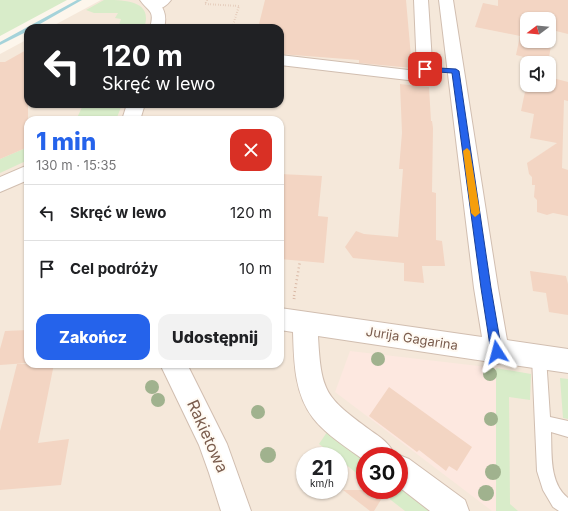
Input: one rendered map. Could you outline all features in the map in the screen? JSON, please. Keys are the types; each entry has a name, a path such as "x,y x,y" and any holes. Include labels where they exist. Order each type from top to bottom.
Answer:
{"street":[{"path":"421,0 440,70 486,288 497,352"},
{"path":"440,70 446,0"},
{"path":"155,2 160,14 158,24"},
{"path":"284,60 425,77 440,70"},
{"path":"0,185 24,174"},
{"path":"300,311 306,366 311,387 322,408 336,422 369,447"},
{"name":"Jurija Gagarina","path":"284,317 300,311 497,352 568,361"},
{"name":"Rakietowa","path":"175,368 192,400 225,473 236,511"},
{"path":"408,476 454,511"}],"lane":[{"path":"539,357 545,471 548,484 559,501 568,508"},
{"path":"543,423 568,429"}],"path":[{"path":"207,0 205,4 239,6 233,24"},
{"path":"300,261 300,311"}],"shaded area":[{"path":"101,0 568,0 568,511 0,511 0,54 24,41 24,108 284,108 284,24 56,24"},
{"path":"350,351 496,368 496,511 492,511 335,392"}],"green space":[{"path":"0,0 67,0 0,36"},
{"path":"104,0 128,1 141,7 145,12 146,19 145,24 119,24 121,19 115,18 118,13 94,13 86,10"},
{"path":"82,108 121,108 118,116 78,116"},
{"path":"24,149 24,162 0,173 0,159"},
{"path":"496,368 531,374 530,400 509,397 510,504 518,511 496,511"},
{"path":"560,378 568,379 568,419 563,418"},
{"path":"327,432 347,447 323,447 319,444"},
{"path":"348,447 356,453 356,473 348,466"},
{"path":"408,493 433,511 405,511 390,499 408,499"}],"building":[{"path":"265,0 406,0 412,68 359,63 359,60 284,54 284,24 259,24"},
{"path":"498,0 568,0 568,34 556,31 556,12 520,12 520,36 475,27 483,3 498,6"},
{"path":"520,36 520,48 551,48 549,56 516,55"},
{"path":"24,51 24,108 28,108 28,116 24,116 24,149 0,159 0,62 5,62"},
{"path":"556,79 568,82 568,101 564,100 562,168 568,170 568,216 553,213 547,215 537,212 537,200 534,197 535,185 532,185 532,177 529,174 527,163 557,143 530,138 534,114 521,111 525,92 556,92"},
{"path":"400,84 429,87 431,121 433,128 432,192 436,193 436,240 442,241 445,266 422,266 424,283 404,281 404,263 353,258 345,247 356,231 364,234 398,237 403,169 399,169 402,133"},
{"path":"284,174 322,176 318,216 328,217 324,263 284,259"},
{"path":"530,271 566,276 568,284 568,315 549,312 546,293 533,291"},
{"path":"24,330 24,363 0,365 0,349 5,331"},
{"path":"17,364 24,364 24,368 53,368 38,443 69,439 61,485 0,490 0,431"},
{"path":"389,387 472,447 457,471 449,466 446,471 419,450 417,452 369,416"},
{"path":"348,490 356,490 356,499 381,499 374,511 370,511 348,494"}],"waterway":[{"path":"37,24 80,0"},
{"path":"0,44 24,31"}],"slow traffic":[{"path":"467,151 475,213"}],"route":[{"path":"425,69 456,71 486,288 497,352"}]}
